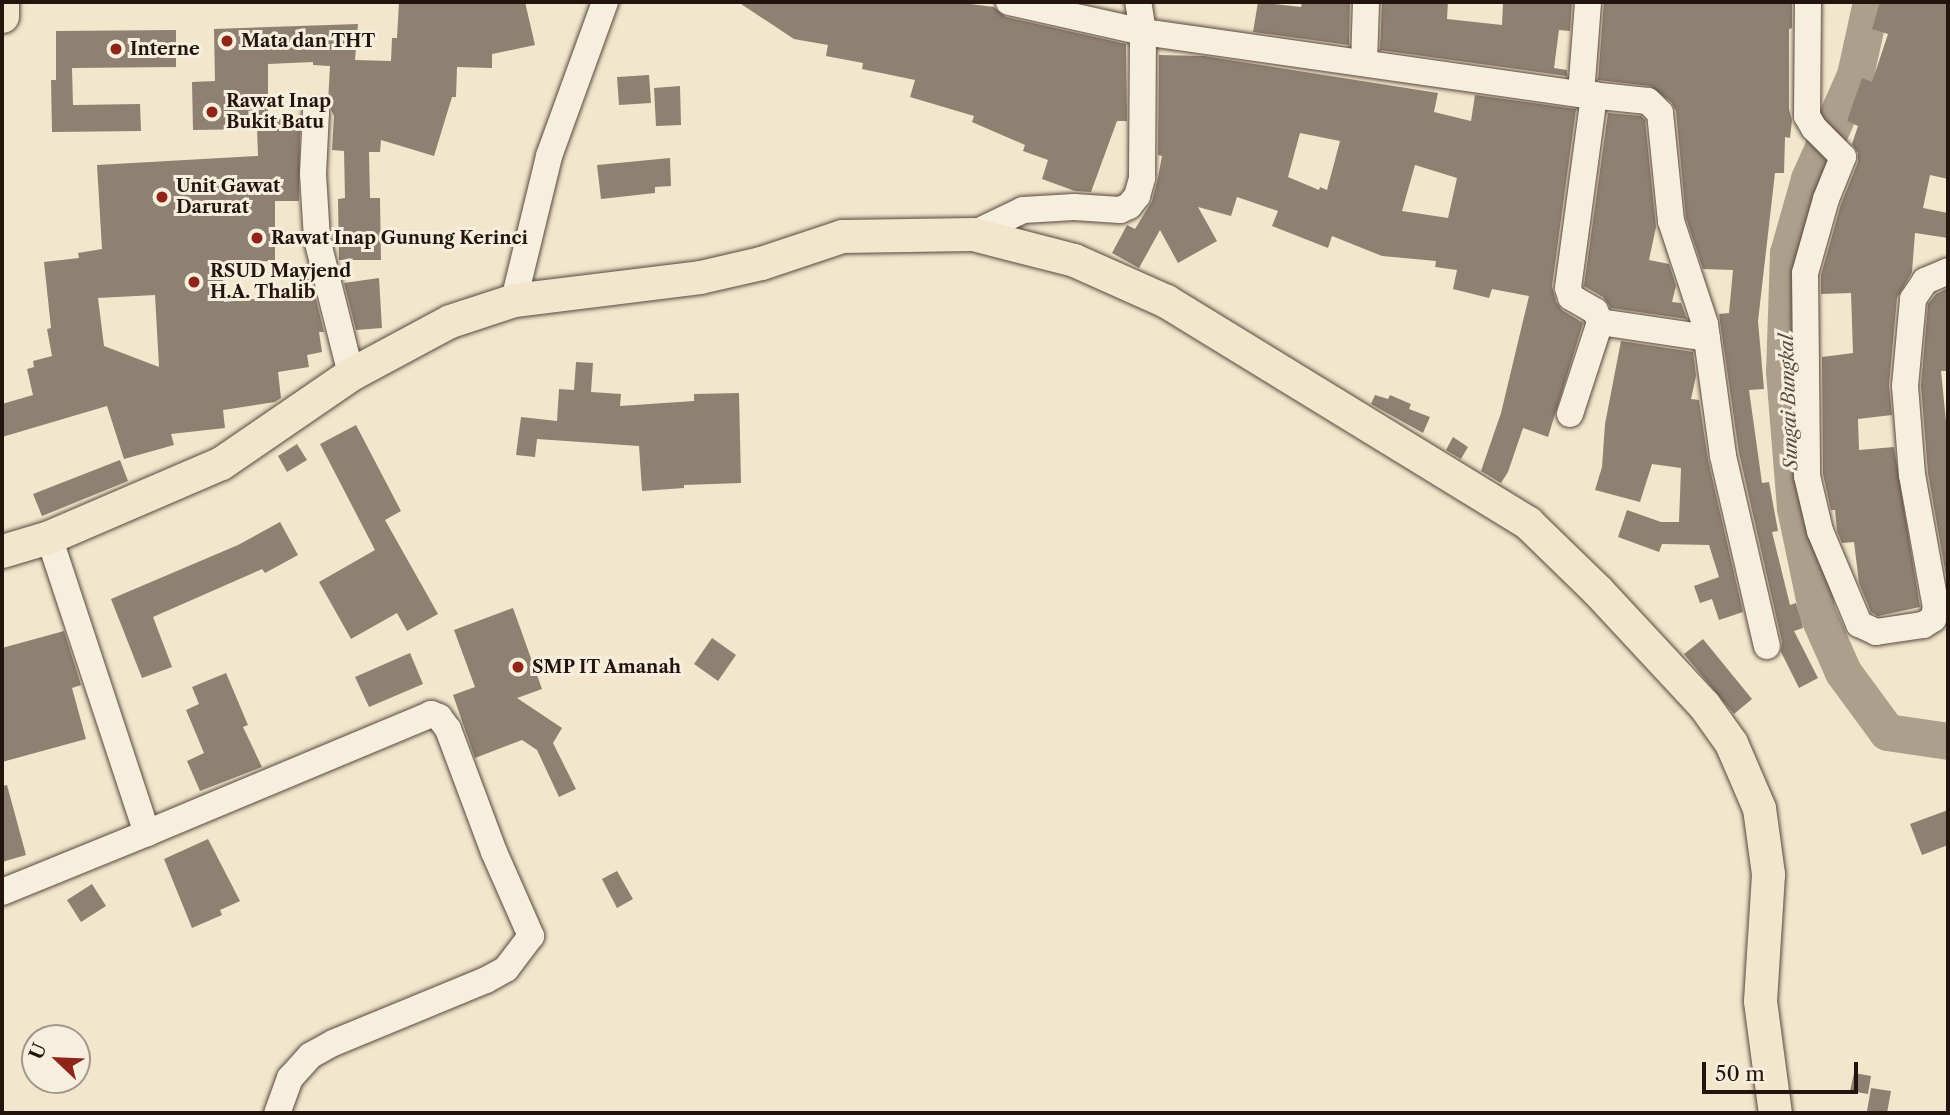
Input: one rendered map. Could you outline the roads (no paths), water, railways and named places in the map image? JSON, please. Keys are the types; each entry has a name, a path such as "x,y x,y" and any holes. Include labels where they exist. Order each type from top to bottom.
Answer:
{"main road":[{"path":"2,2 2,16"},
{"path":"2,551 49,537 221,463 351,374 450,321 514,300 699,277 761,263 842,236 973,234 1074,260 1166,301 1528,523 1597,590 1704,705 1731,743 1759,808 1768,874 1760,1001 1774,1113"}],"street":[{"path":"514,300 549,156 605,2"},
{"path":"1009,2 1143,33 1648,101 1658,108 1671,221 1702,312 1723,456 1767,646"},
{"path":"973,234 1031,208 1074,207 1110,211 1129,206 1137,196 1142,178 1143,33 1138,2"},
{"path":"1364,63 1366,2"},
{"path":"1570,414 1601,322 1595,311 1571,297 1568,288 1588,94 1588,2"},
{"path":"1808,2 1805,109 1814,128 1842,155 1843,161 1826,199 1805,273 1807,476 1819,531 1859,624 1876,632 1928,623 1936,608 1912,475 1905,386 1913,299 1925,282 1948,271"},
{"path":"316,112 313,174 317,239 351,374"},
{"path":"1601,322 1707,338"},
{"path":"49,537 147,833"},
{"path":"2,892 430,714 439,717 448,729 494,852 531,936 506,969 333,1043 310,1056 290,1078 277,1113"}],"waterway":[{"name":"Sungai Bungkal","path":"1871,2 1855,75 1809,179 1788,253 1784,371 1795,508 1817,613 1843,672 1887,732 1948,741"}],"place":[{"name":"Mata dan THT","path":"227,41"},
{"name":"Interne","path":"116,49"},
{"name":"Rawat Inap Bukit Batu","path":"212,112"},
{"name":"Unit Gawat Darurat","path":"162,197"},
{"name":"Rawat Inap Gunung Kerinci","path":"257,238"},
{"name":"RSUD Mayjend H.A. Thalib","path":"194,282"},
{"name":"SMP IT Amanah","path":"518,667"}]}
